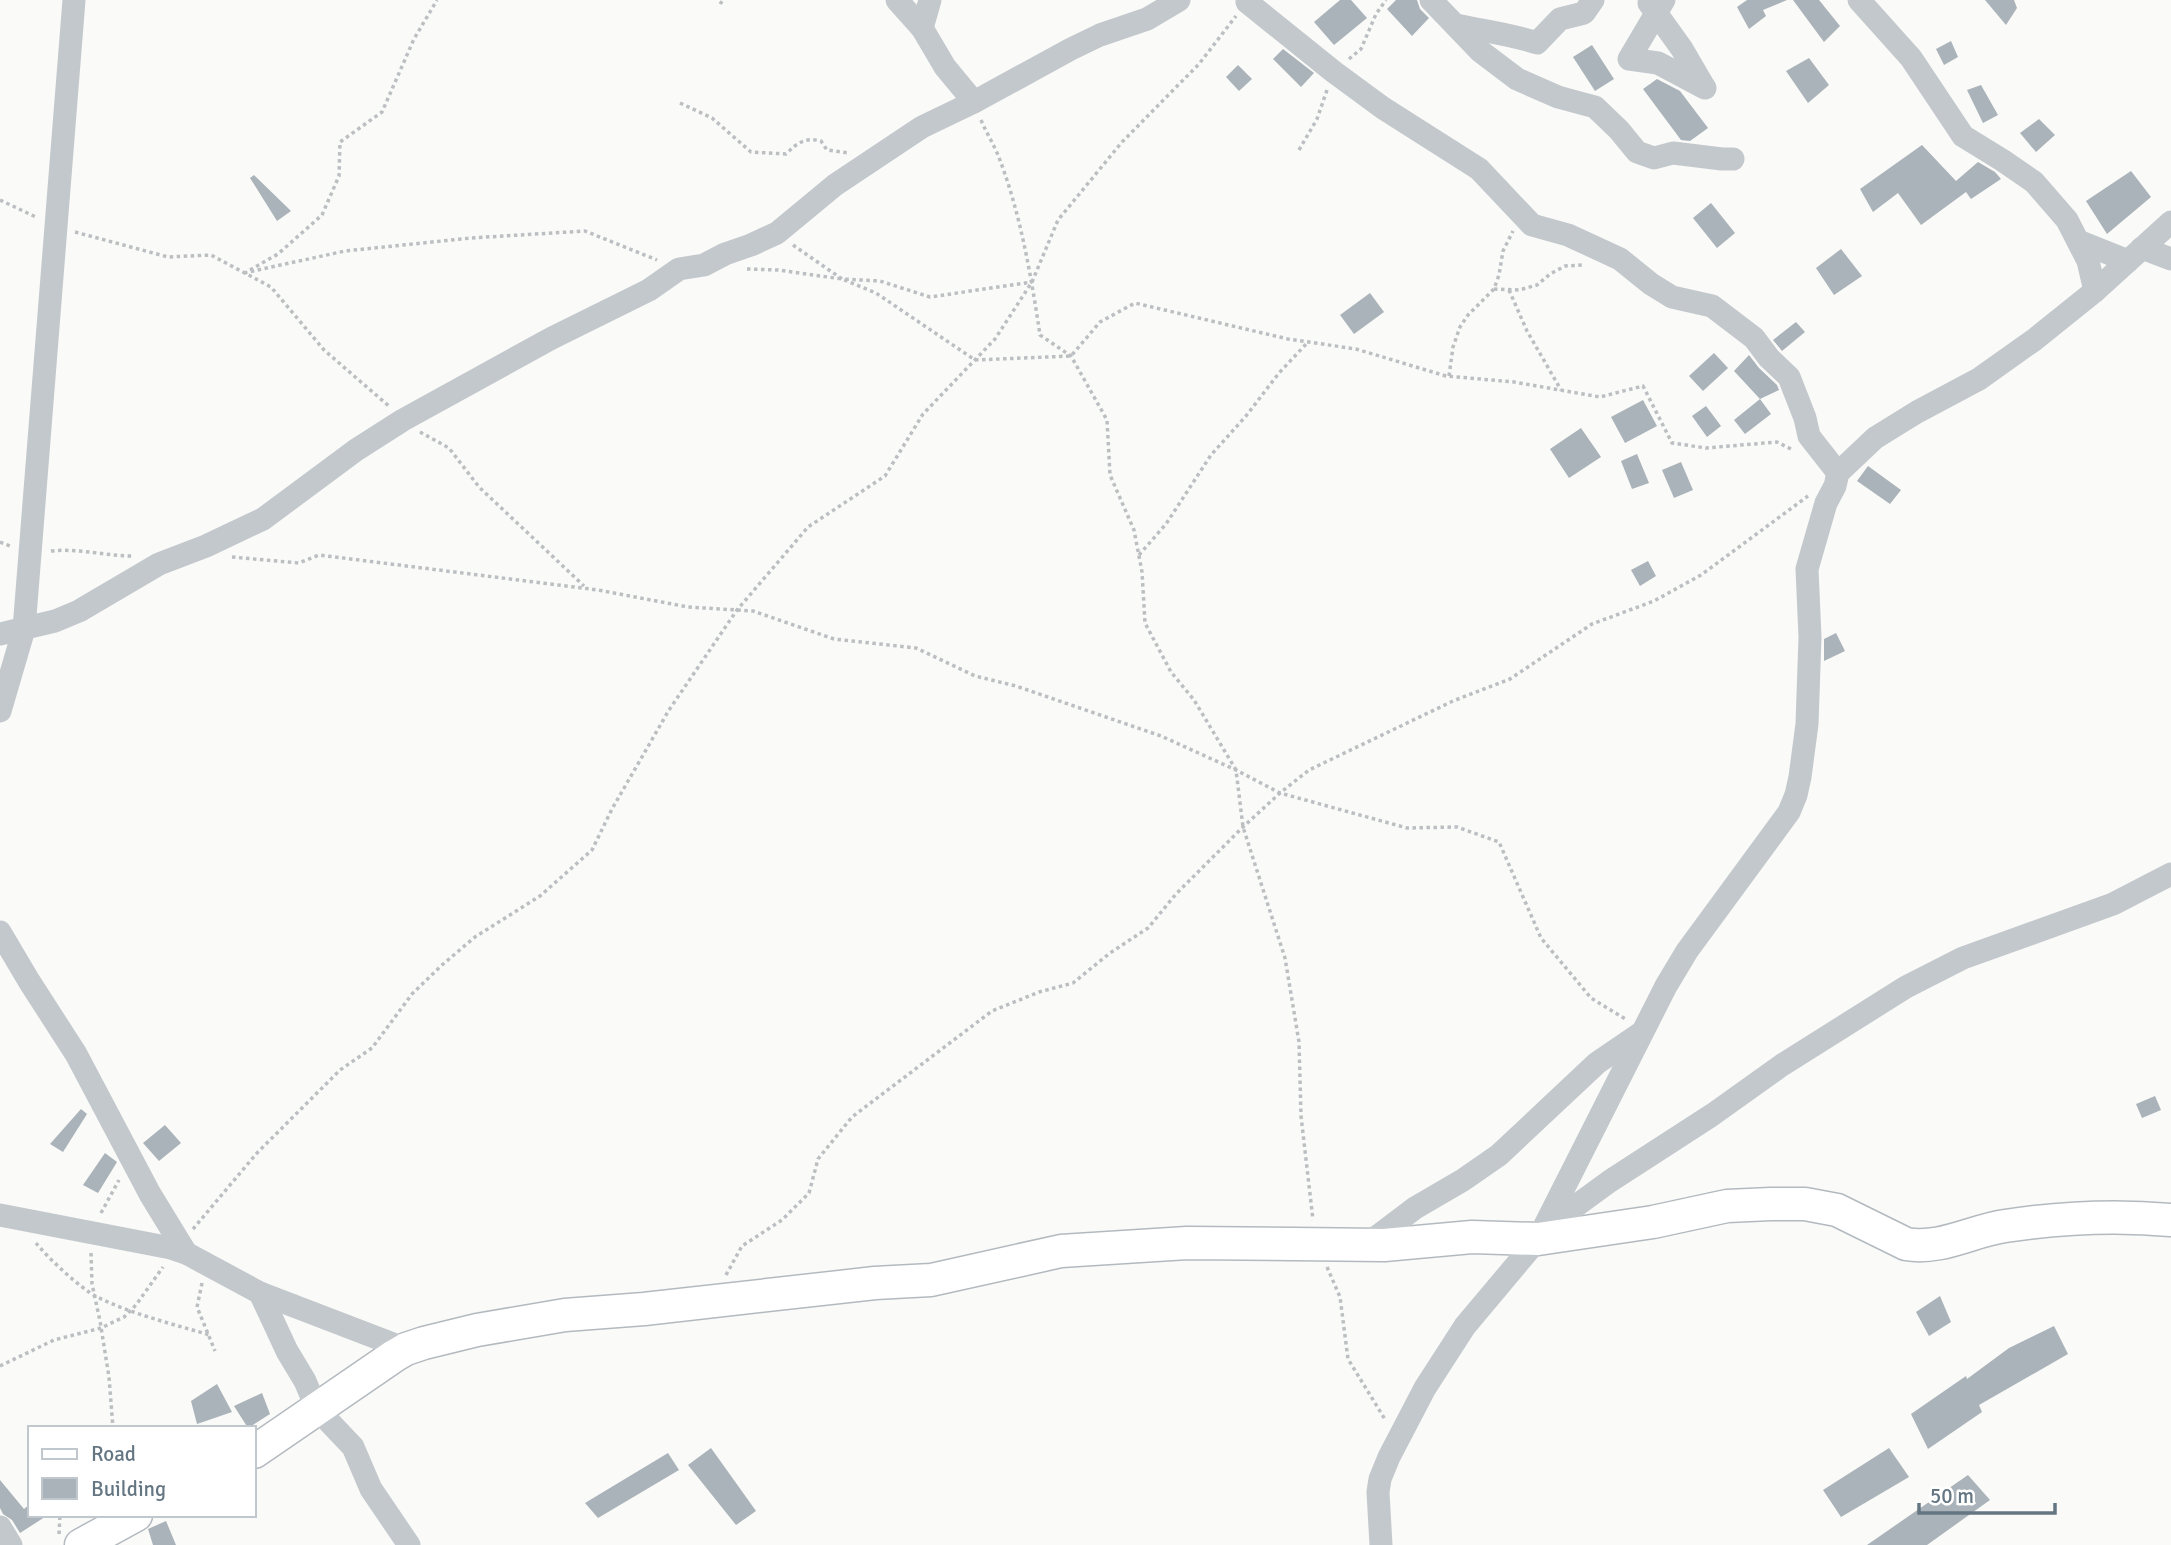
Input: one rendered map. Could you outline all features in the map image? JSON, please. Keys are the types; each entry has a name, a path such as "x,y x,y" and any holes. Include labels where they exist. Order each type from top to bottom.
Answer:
{"street":[{"path":"0,711 24,629 74,0"},
{"path":"897,0 922,28 944,67 974,102"},
{"path":"922,28 930,0"},
{"path":"0,634 55,621 79,611 159,565 263,519 356,450 403,420 552,338 649,290 679,269 704,265 777,233 835,186 922,127 1100,35 1147,19 1179,0"},
{"path":"1431,0 1480,51 1517,79 1558,97 1595,107 1637,152 1654,158 1673,153 1733,159"},
{"path":"1456,25 1516,36 1536,43 1560,19 1584,13 1593,0"},
{"path":"1859,0 1911,58 1963,136 2034,183 2067,220 2088,261 2095,290"},
{"path":"1249,1 1334,72 1383,108 1479,169 1532,225 1568,235 1620,259 1672,297 1712,306 1754,338 1769,358 1789,377 1809,436 1838,473"},
{"path":"1381,1545 1380,1479 1425,1388 1465,1326 1540,1235 1666,986 1687,951 1789,812 1796,796 1807,724 1810,637 1807,569 1838,473 1875,438 1979,379 2034,340 2171,222"},
{"path":"2078,241 2135,254 2171,258"},
{"path":"1540,1235 1610,1181 1712,1115 1782,1065 1906,986 1963,958 2113,904 2171,874"},
{"path":"0,932 76,1054 129,1155 196,1258"},
{"path":"1366,1245 1415,1208 1499,1155 1597,1063 1644,1031"},
{"path":"256,1451 406,1349 477,1329 553,1317 875,1283 931,1280 1061,1251 1187,1243 1384,1245 1472,1237 1540,1235 1653,1223 1727,1206 1771,1204 1805,1204 1837,1210 1906,1244 1917,1246 2026,1223 2171,1220"},
{"path":"7,1217 172,1248 260,1293 406,1349"},
{"path":"260,1293 317,1409 353,1447 372,1489 409,1545"},
{"path":"70,1540 131,1517"},
{"path":"0,1527 11,1545"}],"path":[{"path":"244,273 278,254 323,215 339,176 340,142 382,112 414,39 437,0"},
{"path":"1299,150 1317,119 1334,72 1361,49 1376,14 1386,0"},
{"path":"215,1351 197,1307 193,1229 257,1153 340,1070 372,1048 412,994 442,965 475,937 540,896 592,850 612,809 669,710 737,610 808,527 885,476 923,414 995,338 1032,282 1058,220 1122,142 1199,64 1249,1"},
{"path":"974,102 998,155 1017,218 1032,282 1040,335 1071,356 1107,420 1110,475 1134,530 1139,555 1144,623 1171,671 1194,700 1236,769 1243,827 1285,958 1299,1042 1307,1179 1317,1245 1340,1297 1348,1359 1398,1440"},
{"path":"680,103 712,118 751,152 786,154 800,141 813,139 821,141 827,150 874,158"},
{"path":"0,200 56,226 115,244 168,257 211,254 271,287 324,350 414,429 449,448 480,486 585,588"},
{"path":"1449,376 1452,347 1460,327 1494,289 1503,251 1522,214"},
{"path":"244,273 345,251 471,238 585,231 679,269"},
{"path":"777,233 842,279 876,293 975,360 1071,356 1100,322 1135,303 1288,339 1356,349 1449,376 1514,382 1600,397 1643,386 1672,443 1706,448 1777,442 1802,454"},
{"path":"1494,289 1519,290 1537,285 1565,266 1593,263 1612,257"},
{"path":"739,269 778,270 880,281 930,297 1032,282"},
{"path":"1509,289 1527,331 1561,390"},
{"path":"1139,555 1166,524 1211,455 1308,342"},
{"path":"712,1301 742,1246 782,1220 809,1193 818,1159 852,1117 992,1012 1039,992 1073,983 1147,928 1176,894 1243,827 1309,770 1452,701 1510,678 1592,624 1654,601 1701,575 1838,473"},
{"path":"0,542 30,554 72,549 117,556 143,556"},
{"path":"221,557 299,562 320,555 585,588 688,607 753,611 834,639 916,648 975,676 1016,686 1161,736 1236,769 1280,793 1407,828 1457,827 1499,842 1541,938 1591,998 1644,1031"},
{"path":"113,1426 109,1377 92,1284 90,1233 115,1189 129,1155"},
{"path":"7,1217 46,1256 94,1296 210,1335"},
{"path":"0,1366 54,1339 101,1328 124,1317 171,1258 196,1258"},
{"path":"61,1517 70,1540"}],"building":[{"path":"1340,0 1351,0 1367,18 1334,45 1314,22"},
{"path":"1396,0 1417,0 1420,9 1429,18 1412,36 1387,9"},
{"path":"1747,0 1787,0 1763,10 1766,16 1749,29 1737,7"},
{"path":"1793,0 1819,0 1840,26 1824,42"},
{"path":"1985,0 2014,0 2017,8 2006,25"},
{"path":"1951,41 1958,57 1944,65 1936,49"},
{"path":"1592,45 1614,79 1595,91 1573,57"},
{"path":"1283,49 1314,73 1301,87 1273,59"},
{"path":"1809,58 1829,85 1808,103 1786,71"},
{"path":"1238,65 1252,79 1239,91 1226,77"},
{"path":"1657,79 1680,91 1708,128 1690,141 1681,140 1643,89"},
{"path":"1981,85 1998,115 1983,123 1967,90"},
{"path":"2039,119 2055,135 2036,152 2020,133"},
{"path":"1922,145 1956,181 1978,162 2001,179 1971,199 1966,192 1921,225 1898,193 1873,212 1860,189"},
{"path":"2131,171 2151,197 2107,234 2086,201"},
{"path":"254,175 291,211 277,221 250,178"},
{"path":"1711,203 1735,233 1717,248 1693,218"},
{"path":"1841,249 1862,276 1834,295 1816,268"},
{"path":"1370,293 1384,312 1354,334 1340,315"},
{"path":"1796,322 1805,332 1782,351 1773,340"},
{"path":"1714,353 1728,368 1703,391 1689,376"},
{"path":"1749,355 1779,390 1760,399 1734,371"},
{"path":"1760,399 1771,414 1745,434 1734,420"},
{"path":"1643,400 1657,426 1625,443 1611,417"},
{"path":"1706,406 1721,426 1707,437 1692,416"},
{"path":"1581,428 1601,457 1569,478 1550,449"},
{"path":"1637,454 1649,483 1632,489 1621,461"},
{"path":"1681,462 1693,490 1674,498 1662,470"},
{"path":"1868,466 1901,490 1890,504 1857,481"},
{"path":"1648,561 1656,576 1640,586 1631,570"},
{"path":"1836,633 1845,651 1824,661 1824,639"},
{"path":"2155,1096 2161,1110 2142,1118 2136,1104"},
{"path":"81,1109 87,1114 63,1152 50,1144"},
{"path":"165,1125 181,1143 159,1161 143,1143"},
{"path":"105,1153 117,1162 98,1193 83,1185"},
{"path":"1940,1296 1951,1322 1929,1336 1916,1312"},
{"path":"2054,1326 2068,1354 1979,1405 1982,1412 1928,1449 1911,1414 1966,1376 1967,1379 2009,1348"},
{"path":"217,1384 232,1412 197,1424 191,1401"},
{"path":"262,1393 270,1414 247,1426 234,1406"},
{"path":"711,1448 756,1511 736,1525 688,1465"},
{"path":"1889,1448 1909,1477 1841,1517 1823,1490"},
{"path":"668,1453 679,1470 598,1518 585,1503"},
{"path":"1968,1475 1990,1500 1927,1545 1867,1545"},
{"path":"0,1480 24,1509 28,1506 28,1517 45,1517 20,1533 0,1508"},
{"path":"166,1521 176,1545 153,1545 148,1529"}]}
